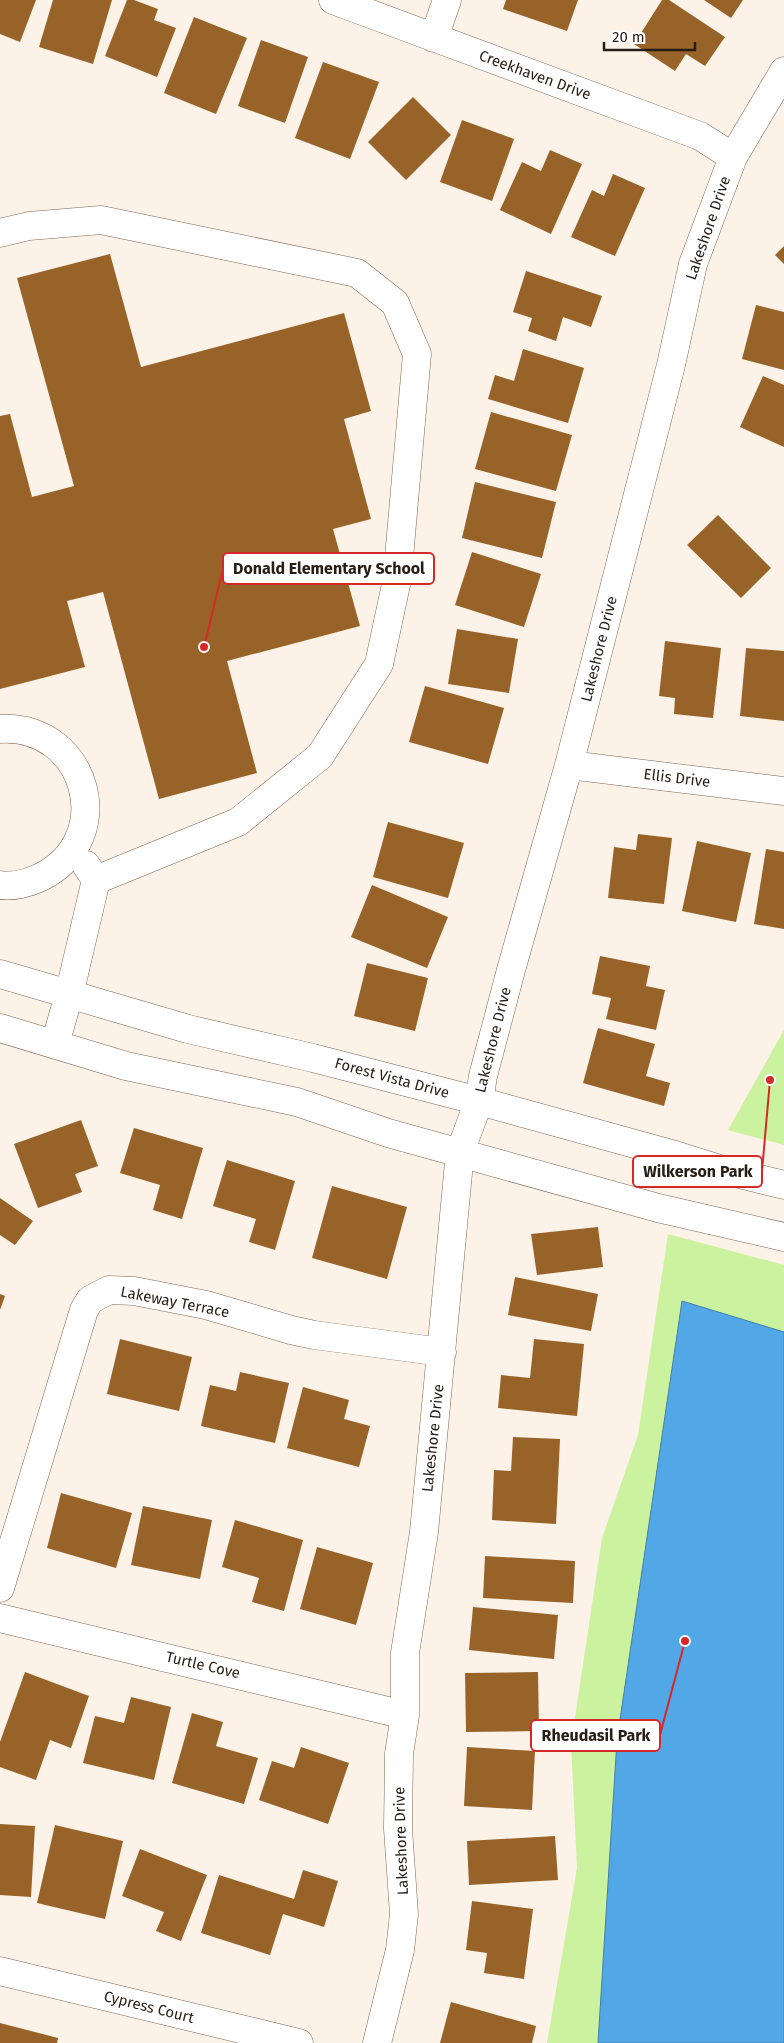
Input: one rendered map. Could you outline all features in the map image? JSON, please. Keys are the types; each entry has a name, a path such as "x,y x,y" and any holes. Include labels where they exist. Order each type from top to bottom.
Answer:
{"street":[{"name":"Creekhaven Drive","path":"332,0 700,136 734,157"},
{"path":"434,38 447,0"},
{"name":"Lakeshore Drive","path":"377,2043 400,1950 404,1914 398,1829 400,1754 405,1715 405,1653 424,1532 460,1152 478,1101 508,980 569,765 671,364 693,264 734,157 784,71"},
{"path":"0,233 29,226 101,220 357,273 395,303 416,354 397,580 379,664 320,756 238,822 96,880"},
{"path":"0,729 17,728 42,736 64,752 79,774 86,801 84,827 75,848 53,871 31,882 6,886 0,885"},
{"name":"Ellis Drive","path":"569,765 784,791"},
{"path":"55,1044 69,995 96,880 75,848"},
{"name":"Forest Vista Drive","path":"0,974 188,1029 313,1058 478,1101 675,1154 723,1170 784,1185"},
{"path":"0,1028 126,1066 297,1102 388,1133 658,1208 784,1237"},
{"name":"Lakeway Terrace","path":"0,1588 84,1310 90,1300 97,1294 108,1290 134,1291 206,1305 292,1330 442,1352"},
{"name":"Turtle Cove","path":"0,1618 405,1715"},
{"name":"Cypress Court","path":"0,1971 298,2043"}],"green space":[{"path":"784,1030 784,1145 728,1130"},
{"path":"668,1234 784,1265 784,2043 547,2043 577,1868 571,1744 602,1538 638,1435"}],"water":[{"path":"682,1301 784,1332 784,2043 598,2043 617,1740"}],"building":[{"path":"0,0 36,0 20,42 0,34"},
{"path":"53,0 112,0 93,64 39,47"},
{"path":"127,0 134,0 158,9 154,20 176,28 157,77 105,56"},
{"path":"506,0 578,0 567,31 503,9"},
{"path":"662,0 669,0 725,37 705,66 686,54 675,71 634,44"},
{"path":"704,0 743,0 731,18"},
{"path":"194,17 247,38 216,114 164,93"},
{"path":"261,40 308,57 285,123 238,106"},
{"path":"323,62 379,82 350,159 295,138"},
{"path":"413,97 451,135 406,180 368,142"},
{"path":"462,120 514,139 492,201 440,182"},
{"path":"550,150 582,164 551,234 500,210 522,162 541,171"},
{"path":"613,174 645,188 615,256 571,237 592,190 604,196"},
{"path":"784,246 784,264 775,255"},
{"path":"110,254 141,367 344,313 371,411 344,419 371,519 333,529 360,626 227,661 257,773 159,799 103,592 67,601 85,667 0,689 0,416 10,414 32,497 74,486 17,278"},
{"path":"526,271 602,296 591,327 563,317 556,341 528,331 532,318 513,312"},
{"path":"756,305 784,312 784,370 742,359"},
{"path":"523,349 584,368 568,423 488,399 495,375 514,381"},
{"path":"763,376 784,385 784,447 740,427"},
{"path":"491,412 572,435 556,491 475,469"},
{"path":"475,482 556,502 542,558 462,538"},
{"path":"718,515 771,568 741,598 687,545"},
{"path":"472,552 541,574 524,627 455,605"},
{"path":"457,629 518,639 509,693 448,684"},
{"path":"665,641 721,648 713,718 674,714 675,698 659,696"},
{"path":"746,648 784,651 784,721 740,716"},
{"path":"425,686 504,708 488,764 409,742"},
{"path":"388,822 464,843 448,898 373,877"},
{"path":"638,834 672,838 664,904 608,898 614,847 636,850"},
{"path":"697,841 751,853 736,922 682,911"},
{"path":"766,849 784,852 784,929 754,924"},
{"path":"372,885 448,917 427,968 351,937"},
{"path":"600,956 650,966 646,986 665,990 656,1030 606,1019 611,998 592,994"},
{"path":"367,963 428,978 415,1031 354,1016"},
{"path":"598,1028 655,1044 646,1076 670,1083 664,1106 583,1083"},
{"path":"81,1120 98,1166 75,1174 82,1192 38,1208 14,1144"},
{"path":"134,1128 203,1148 182,1219 153,1210 160,1185 120,1173"},
{"path":"227,1160 295,1181 275,1250 249,1242 256,1219 213,1206"},
{"path":"332,1186 407,1207 387,1279 312,1258"},
{"path":"0,1198 33,1221 15,1245 0,1235"},
{"path":"598,1227 603,1267 537,1275 531,1234"},
{"path":"515,1277 598,1294 591,1331 508,1315"},
{"path":"0,1294 5,1296 0,1310"},
{"path":"120,1339 192,1357 179,1411 107,1394"},
{"path":"534,1339 584,1344 577,1416 498,1408 501,1375 530,1378"},
{"path":"240,1372 289,1383 275,1443 201,1426 210,1385 236,1391"},
{"path":"303,1387 349,1400 344,1419 370,1426 359,1467 287,1448"},
{"path":"513,1437 560,1439 556,1524 492,1520 494,1470 511,1471"},
{"path":"61,1493 132,1513 116,1568 47,1548"},
{"path":"143,1506 212,1520 200,1579 131,1565"},
{"path":"235,1520 303,1540 284,1611 252,1602 259,1578 222,1567"},
{"path":"317,1547 373,1563 356,1625 300,1609"},
{"path":"485,1556 575,1561 573,1603 483,1598"},
{"path":"473,1607 558,1615 554,1659 469,1650"},
{"path":"25,1672 89,1696 71,1748 50,1740 36,1780 0,1767 0,1742"},
{"path":"538,1672 539,1731 466,1732 465,1673"},
{"path":"131,1697 171,1707 154,1780 83,1763 95,1716 124,1723"},
{"path":"192,1713 223,1722 216,1746 258,1758 244,1804 172,1783"},
{"path":"301,1747 349,1763 328,1824 259,1800 272,1761 294,1768"},
{"path":"467,1747 535,1751 532,1810 464,1806"},
{"path":"0,1824 35,1826 31,1897 0,1895"},
{"path":"55,1825 123,1841 105,1919 37,1903"},
{"path":"555,1836 558,1880 469,1885 467,1841"},
{"path":"140,1849 207,1875 181,1941 156,1931 164,1912 122,1896"},
{"path":"303,1870 338,1881 324,1927 283,1914 270,1955 201,1933 219,1875 294,1899"},
{"path":"472,1901 533,1909 524,1979 484,1973 487,1953 466,1950"},
{"path":"451,2002 536,2026 532,2043 440,2043"},
{"path":"0,2023 58,2038 57,2043 0,2043"}],"place":[{"name":"Donald Elementary School","path":"204,647"},
{"name":"Wilkerson Park","path":"770,1080"},
{"name":"Rheudasil Park","path":"685,1641"}]}
